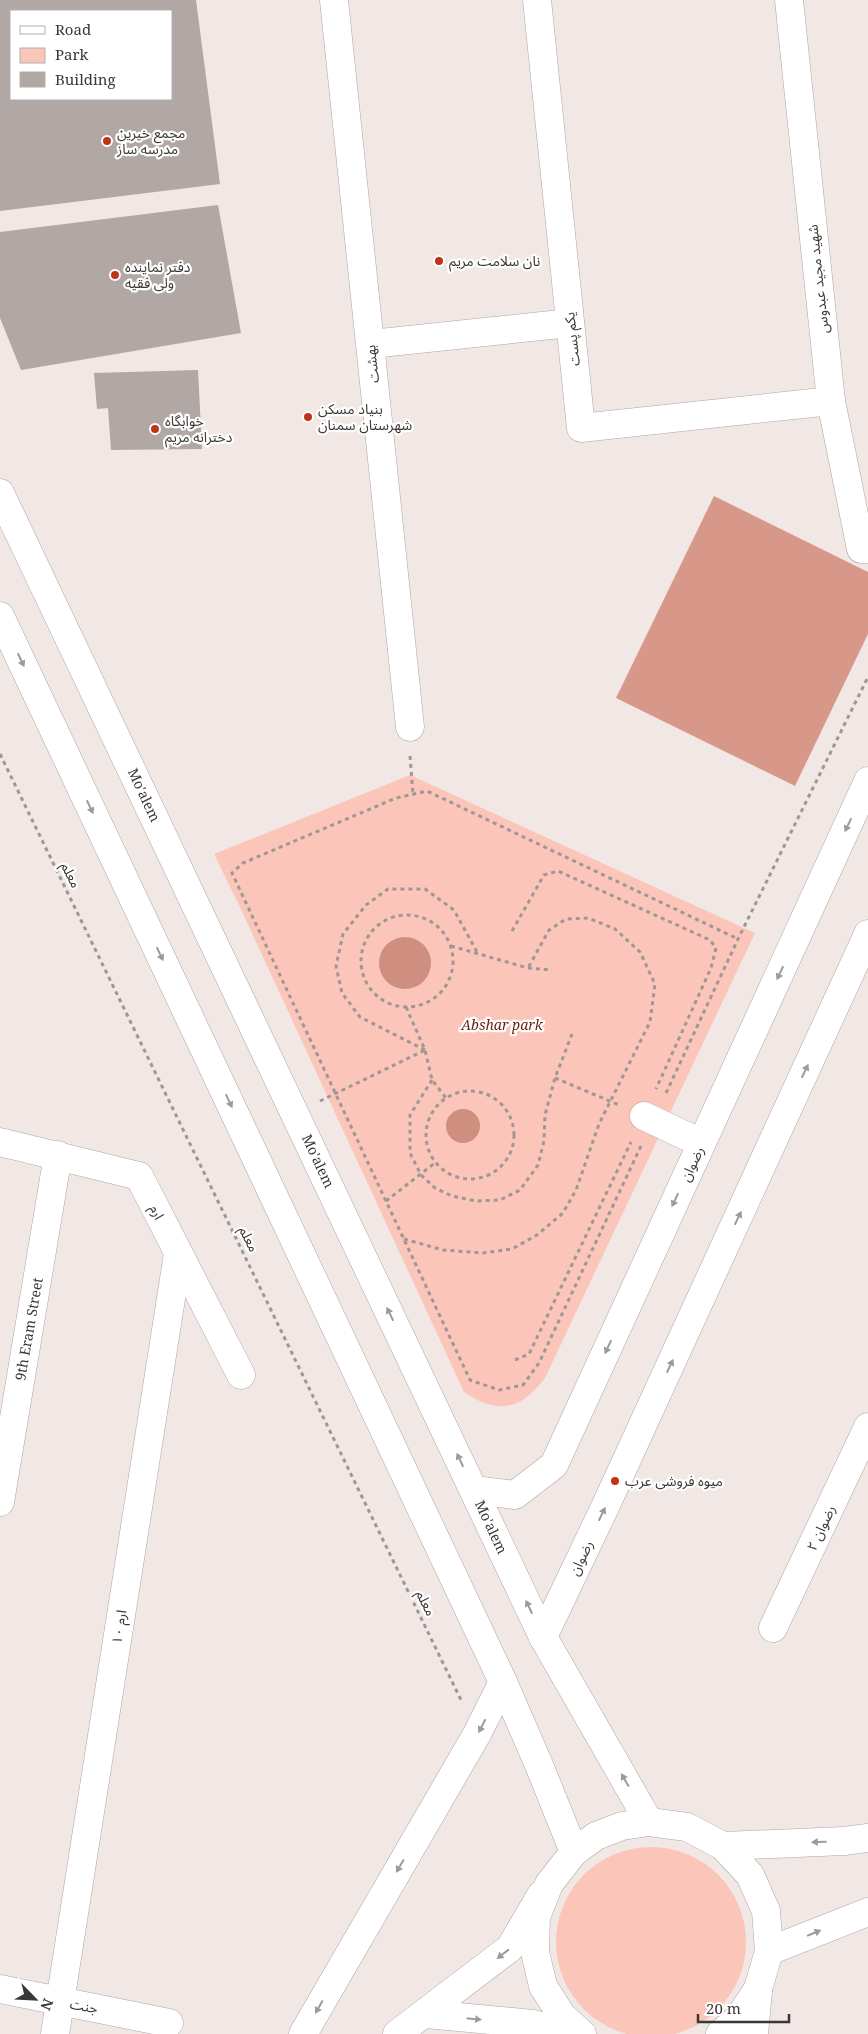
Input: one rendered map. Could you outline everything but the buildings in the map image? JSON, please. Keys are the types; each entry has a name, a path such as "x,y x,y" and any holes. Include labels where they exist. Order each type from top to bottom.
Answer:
{"street":[{"name":"بهشت","path":"334,0 410,727"},
{"name":"یکم پست","path":"537,0 581,428 831,401"},
{"name":"شهید مجید عبدوس","path":"789,0 831,401 860,549 868,549"},
{"path":"370,344 570,323"},
{"name":"Mo'alem","path":"0,492 543,1637 649,1822"},
{"path":"0,616 503,1682 574,1852"},
{"name":"رضوان","path":"474,1490 515,1495 554,1465 868,780"},
{"name":"رضوان","path":"543,1637 605,1507 868,934"},
{"path":"648,1118 702,1143"},
{"name":"ارم","path":"0,1142 139,1176 241,1375"},
{"name":"9th Eram Street","path":"0,1502 58,1156"},
{"name":"ارم ۱۰","path":"55,2034 178,1254"},
{"name":"رضوان ۲","path":"773,1628 868,1427"},
{"path":"303,2034 477,1734 503,1682"},
{"path":"397,2034 426,2014 510,1948 548,1884 574,1852 596,1836 622,1826 649,1822 688,1828 723,1846 750,1875 766,1911 769,1951 758,1989 754,2034"},
{"path":"723,1846 844,1841 868,1838"},
{"path":"548,1884 536,1917 535,1952 543,1986 562,2016 582,2034"},
{"path":"769,1951 868,1912"},
{"name":"جنت","path":"0,1989 169,2023"},
{"path":"720,2034 738,2019 758,1989"},
{"path":"426,2014 533,2024 568,2034"}],"path":[{"path":"516,1360 529,1354 868,677"},
{"path":"410,727 410,774 413,794"},
{"name":"معلم","path":"0,754 477,1734"},
{"path":"512,931 544,875 558,871 710,940 716,948 711,968 648,1118 540,1363 523,1384 500,1390 470,1380 232,873 243,863 396,798 427,791 738,939"},
{"path":"424,1050 360,1017 342,993 336,966 343,934 366,904 388,890 425,889 454,910 478,954"},
{"path":"402,916 417,916 431,922 443,933 450,946 453,962 451,976 444,989 427,1002 406,1007 392,1004 380,998 370,988 363,974 361,958 365,943 373,930 386,920 402,916"},
{"path":"404,1239 442,1250 483,1253 512,1249 537,1235 563,1213 576,1190 599,1124 611,1102 626,1066 650,1022 655,984 640,952 615,929 588,918 566,919 549,930 528,968"},
{"path":"450,946 528,968 552,970"},
{"path":"406,1007 424,1050 432,1080 446,1098"},
{"path":"432,1080 410,1115 410,1153 421,1175 435,1188 452,1196 476,1201 500,1200 520,1190 538,1165 544,1141 545,1115 555,1078 572,1034"},
{"path":"296,1115 335,1092 424,1050"},
{"path":"555,1078 648,1118"},
{"path":"474,1091 488,1094 500,1102 509,1113 514,1127 514,1142 509,1156 500,1167 488,1175 474,1178 459,1177 446,1172 436,1162 429,1149 426,1135 429,1120 435,1108 446,1098 459,1092 474,1091"},
{"path":"386,1201 436,1162"}],"green space":[{"name":"Abshar park","path":"410,775 755,933 545,1378 527,1397 518,1403 508,1406 488,1404 464,1392 214,854"},
{"path":"651,1847 687,1854 704,1863 718,1875 735,1897 742,1915 746,1942 742,1969 730,1995 704,2021 687,2030 669,2035 633,2035 615,2030 598,2021 584,2009 567,1987 560,1969 556,1942 563,1906 572,1889 584,1875 598,1863 615,1854"}],"shaded area":[{"path":"714,496 868,572 868,634 795,786 616,698"},
{"path":"405,937 415,939 423,945 429,953 431,963 429,973 423,981 415,987 405,989 395,987 387,981 381,973 379,963 381,953 387,945 395,939"},
{"path":"463,1109 470,1110 475,1114 479,1119 479,1133 475,1138 470,1142 463,1143 456,1142 451,1138 447,1133 446,1126 447,1119 451,1114 456,1110"}],"place":[{"name":"مجمع خیرین مدرسه ساز","path":"107,141"},
{"name":"نان سلامت مریم","path":"439,261"},
{"name":"دفتر نماینده ولی فقیه","path":"115,275"},
{"name":"بنیاد مسکن شهرستان سمنان","path":"308,417"},
{"name":"خوابگاه دخترانه مریم","path":"155,429"},
{"name":"میوه فروشی عرب","path":"615,1481"}]}
